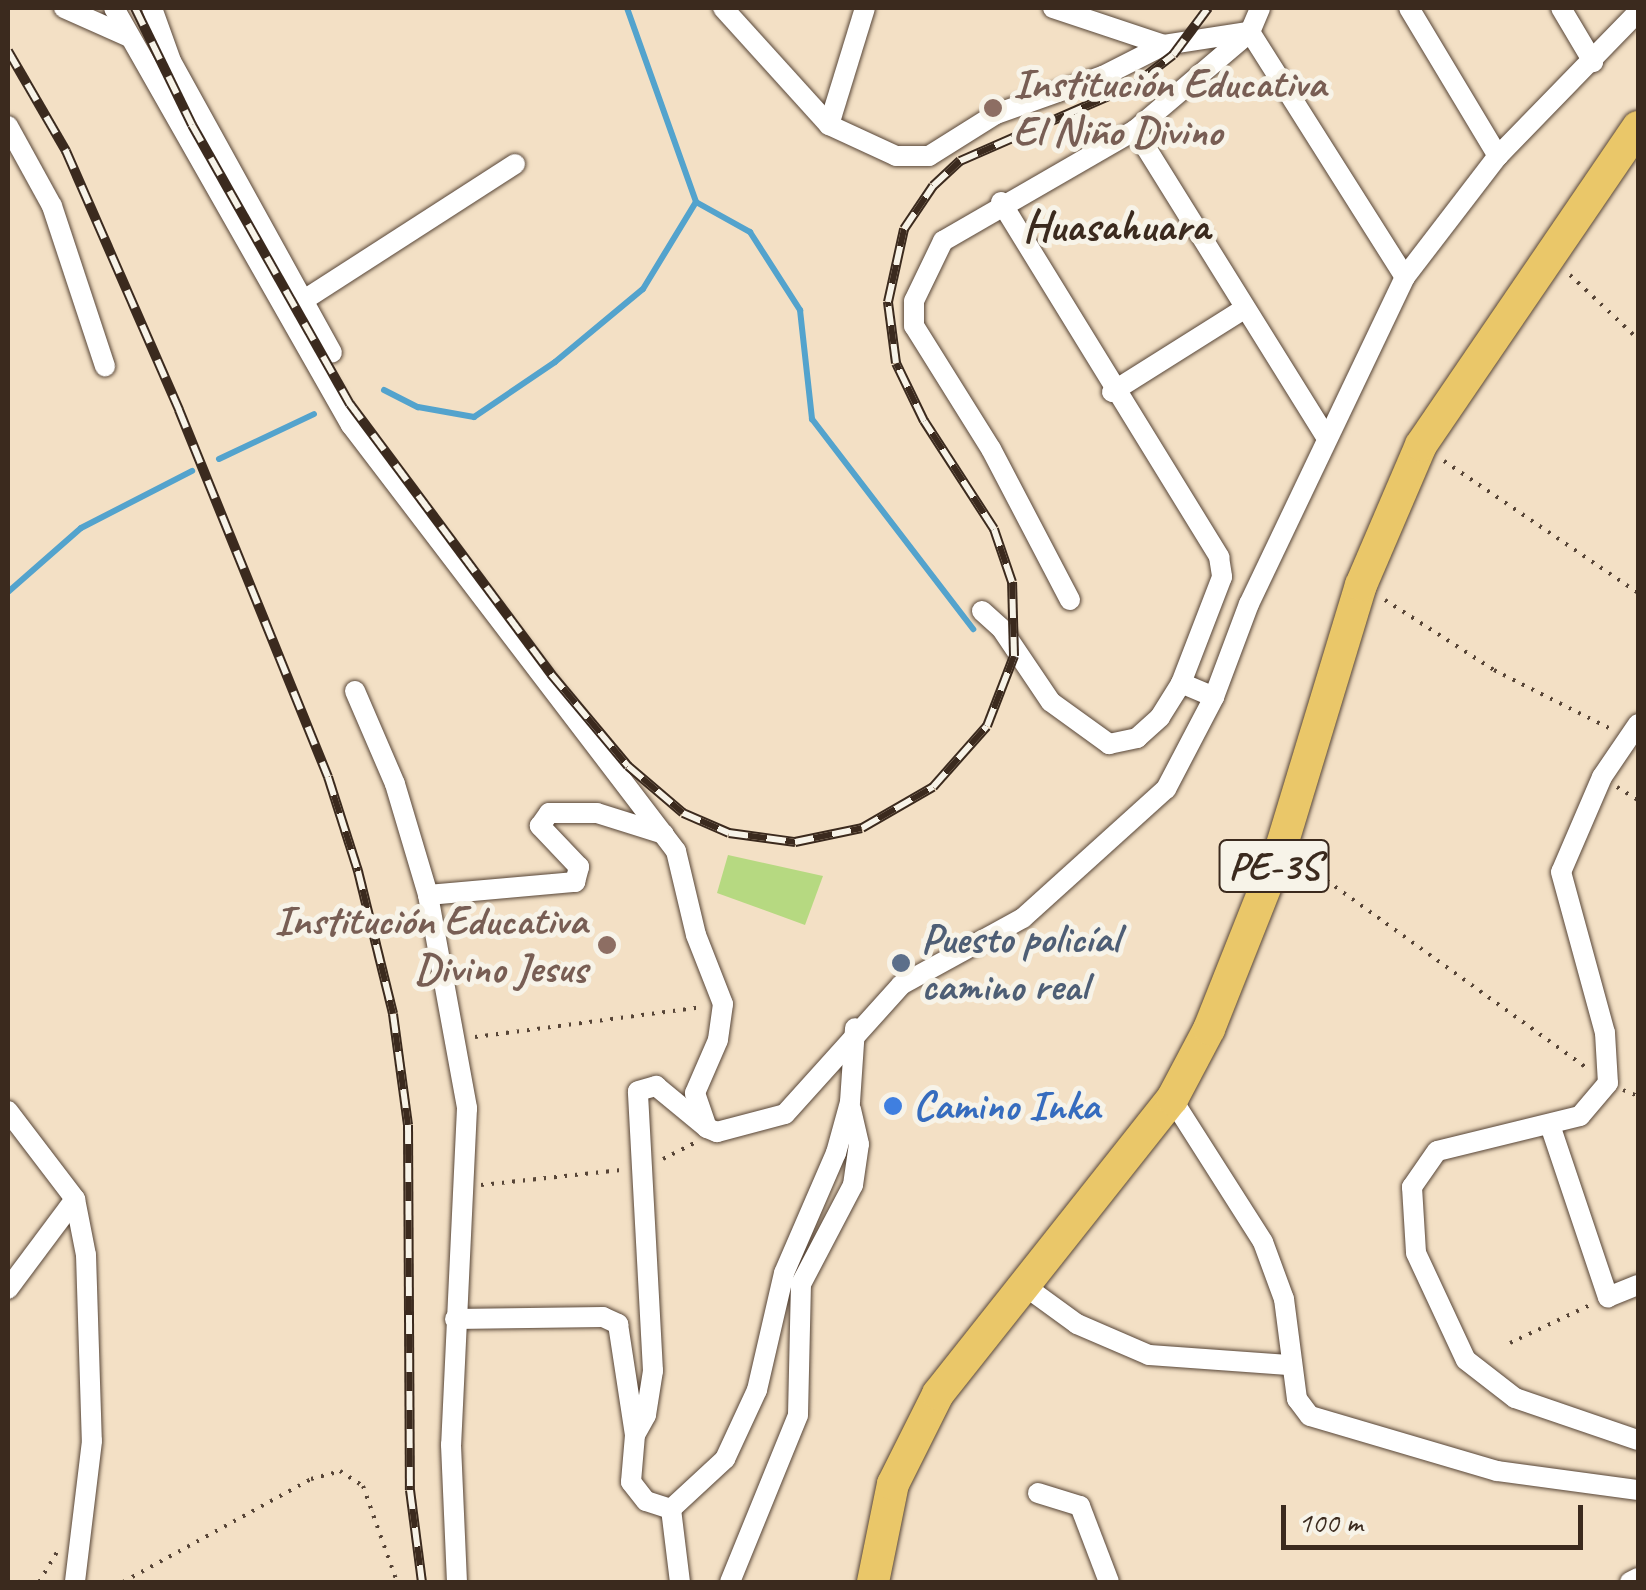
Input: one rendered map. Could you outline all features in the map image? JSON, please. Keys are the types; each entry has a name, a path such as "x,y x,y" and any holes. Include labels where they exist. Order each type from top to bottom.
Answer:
{"highway":[{"name":"PE-3S","path":"873,1582 884,1516 916,1433 1022,1284 1172,1098 1238,964 1280,848 1361,585 1421,445 1638,127"}],"street":[{"path":"64,8 129,37"},
{"path":"114,8 296,335 381,466 666,835 682,866 696,935 723,1004 718,1040 695,1093 712,1130"},
{"path":"152,8 171,62 332,354"},
{"path":"723,8 829,126 896,156 929,156 996,114 1104,76 1164,45 1250,32"},
{"path":"829,126 865,8"},
{"path":"1053,8 1164,45"},
{"path":"1070,600 990,450 914,326 914,301 942,241 1000,202 1135,130 1250,32 1260,8"},
{"path":"1409,8 1498,156"},
{"path":"1561,8 1594,62"},
{"path":"712,1130 785,1114 856,1028 901,985 1023,918 1166,789 1214,697 1326,438 1405,276 1498,156 1594,62 1638,12"},
{"path":"1250,32 1405,276"},
{"path":"8,126 52,206 105,366"},
{"path":"1135,130 1242,310 1326,438"},
{"path":"296,335 307,307 515,164"},
{"path":"982,611 1001,628 1051,702 1110,744 1136,738 1160,717 1181,683 1223,568 1112,392 1000,202"},
{"path":"1112,392 1242,310"},
{"path":"1181,683 1214,697"},
{"path":"355,691 395,784 428,896 467,1108 451,1481 458,1582"},
{"path":"1634,731 1578,825 1561,872 1605,1033 1608,1083 1586,1112 1550,1125 1454,1144 1425,1160 1412,1187 1416,1253 1447,1328 1482,1376 1538,1408 1638,1440"},
{"path":"428,896 575,882 579,867 540,826 550,813 597,813 666,835"},
{"path":"455,1319 611,1319 622,1330 635,1434 634,1487 655,1506 670,1508 725,1459 757,1390 784,1273 836,1153 850,1102 856,1028"},
{"path":"635,1434 646,1416 653,1371 647,1168 636,1097 642,1086 662,1090 712,1130"},
{"path":"1172,1098 1263,1242 1284,1299 1288,1366 1297,1399 1322,1421 1498,1472 1638,1490"},
{"path":"730,1582 798,1415 802,1284 853,1185 858,1144 850,1102"},
{"path":"8,1111 75,1199 86,1255 92,1440 75,1582"},
{"path":"1550,1125 1608,1297 1638,1286"},
{"path":"8,1290 75,1199"},
{"path":"1022,1284 1076,1324 1149,1355 1288,1366"},
{"path":"1038,1493 1080,1506 1109,1582"},
{"path":"670,1508 680,1582"},
{"path":"1630,1582 1638,1578"}],"path":[{"path":"1548,254 1638,339"},
{"path":"1421,445 1638,593"},
{"path":"1361,585 1494,670 1634,731"},
{"path":"1280,848 1608,1083 1638,1096"},
{"path":"456,1040 723,1004"},
{"path":"465,1186 647,1168 712,1130"},
{"path":"1510,1343 1608,1297"},
{"path":"124,1582 311,1479 340,1470 363,1486 397,1582"}],"green space":[{"path":"728,855 823,876 805,925 717,893"}],"waterway":[{"path":"627,8 696,202 750,232 800,310 812,419 973,629"},
{"path":"384,390 418,407 474,417 555,362 643,289 696,202"},
{"path":"219,459 314,414"},
{"path":"8,592 81,528 192,471"}],"railway":[{"path":"135,8 192,125 350,404 551,674 628,766 683,813 729,833 795,842 862,828 933,787 987,726 1014,656 1012,582 994,529 924,421 896,363 888,302 904,229 933,186 960,161 1134,85 1173,55 1208,8"},
{"path":"8,51 66,151 179,410 328,777 358,871 393,1014 408,1125 410,1490 422,1582"}],"place":[{"name":"Institución Educativa El Niño Divino","path":"993,108"},
{"name":"Institución Educativa Divino Jesus","path":"607,945"},
{"name":"Puesto policíal camino real","path":"901,963"},
{"name":"Camino Inka","path":"893,1106"}],"district":[{"name":"Huasahuara","path":"1116,226"}]}
